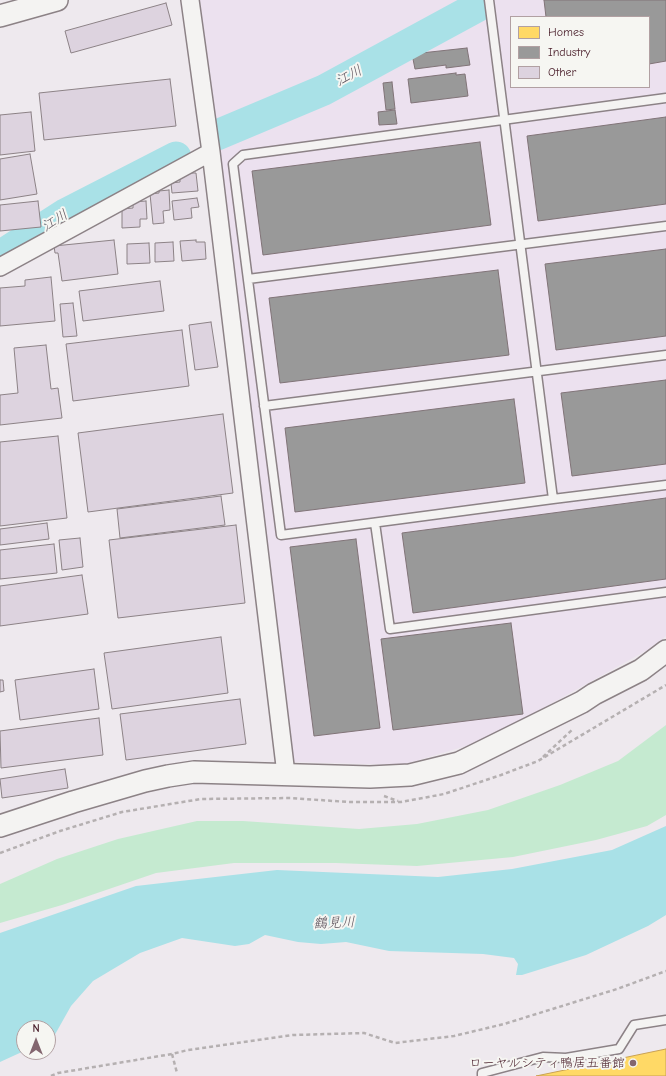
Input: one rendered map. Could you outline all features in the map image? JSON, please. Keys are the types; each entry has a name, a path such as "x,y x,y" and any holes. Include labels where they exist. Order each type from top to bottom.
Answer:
{"street":[{"path":"0,16 57,0"},
{"path":"190,0 211,152 286,774"},
{"path":"0,267 211,152"},
{"path":"0,826 73,802 145,781 194,772 370,776 410,775 459,763 582,702 594,694 641,670 666,651"}],"lane":[{"path":"489,0 553,499"},
{"path":"666,98 243,155 233,164 281,535 666,485"},
{"path":"248,279 666,226"},
{"path":"264,406 666,355"},
{"path":"376,523 390,629 666,592"},
{"path":"482,1076 482,1073 543,1057 566,1058 619,1049 634,1025 666,1020"}],"path":[{"path":"538,761 578,724"},
{"path":"51,1076 58,1072 172,1054 188,1050 293,1035 364,1033 395,1043 454,1036 504,1024 616,989 666,970"},
{"path":"172,1054 177,1073"}],"shaded area":[{"path":"200,0 666,0 666,636 649,649 486,740 402,765 293,762"}],"green space":[{"path":"666,725 666,815 647,826 596,840 513,857 417,866 336,863 234,863 156,873 62,905 0,923 0,884 57,859 118,839 197,821 243,821 359,829 417,824 488,810 560,785 618,761"}],"water":[{"name":"鶴見川","path":"666,826 666,915 648,926 586,955 522,975 516,975 518,964 514,958 483,954 389,951 346,942 321,944 298,942 265,935 249,944 235,946 182,938 140,953 93,981 71,1006 56,1033 56,1020 16,1020 16,1055 0,1062 0,933 136,886 277,870 438,877 512,869 612,850"}],"building: Homes":[{"name":"ローヤルシティ鴨居五番館","path":"666,1049 666,1076 536,1076"}],"building: Industry":[{"path":"544,0 666,0 666,61 650,64 650,16 546,16"},
{"path":"467,48 470,65 446,68 446,65 415,69 412,54"},
{"path":"456,73 456,75 465,74 468,96 411,103 408,79"},
{"path":"392,82 395,109 386,110 383,83"},
{"path":"395,110 397,124 379,125 378,112"},
{"path":"666,117 666,204 538,221 527,136"},
{"path":"480,142 491,225 263,255 252,171"},
{"path":"666,249 666,336 556,350 545,264"},
{"path":"498,270 509,355 280,383 269,298"},
{"path":"666,380 666,464 572,476 561,393"},
{"path":"514,399 525,483 295,512 285,428"},
{"path":"666,498 666,579 413,613 402,533"},
{"path":"356,539 380,728 314,736 290,547"},
{"path":"511,623 523,714 393,730 381,639"}],"building: Other":[{"path":"166,3 172,25 71,53 65,31"},
{"path":"170,79 176,126 44,140 39,93"},
{"path":"31,112 35,151 0,155 0,115"},
{"path":"30,154 37,194 0,200 0,159"},
{"path":"186,173 196,173 198,191 172,193 171,183 180,182 180,176 186,176"},
{"path":"169,190 170,210 163,211 164,223 153,224 150,194"},
{"path":"197,198 199,207 191,208 192,218 174,220 172,201"},
{"path":"38,201 41,227 0,231 0,205"},
{"path":"146,201 147,219 140,219 140,227 122,228 122,209 133,208 133,202"},
{"path":"114,240 118,274 62,281 58,253 55,253 54,246"},
{"path":"196,240 196,242 205,242 206,259 182,261 180,241"},
{"path":"173,242 174,261 155,262 155,243"},
{"path":"149,243 150,263 127,264 127,244"},
{"path":"51,277 55,321 0,326 0,288 25,286 25,280"},
{"path":"160,281 164,311 83,321 79,291"},
{"path":"73,303 77,336 63,337 60,304"},
{"path":"211,322 218,367 195,370 189,325"},
{"path":"182,330 189,386 73,401 66,344"},
{"path":"46,345 51,389 58,388 62,418 0,425 0,395 18,393 14,348"},
{"path":"223,414 233,493 88,512 78,433"},
{"path":"58,436 67,518 0,526 0,442"},
{"path":"221,496 225,525 120,538 117,509"},
{"path":"47,523 49,539 0,545 0,529"},
{"path":"236,525 245,603 118,618 109,540"},
{"path":"80,538 83,567 62,570 59,540"},
{"path":"54,544 57,573 0,579 0,550"},
{"path":"82,575 88,614 0,626 0,586"},
{"path":"221,637 228,693 112,709 104,653"},
{"path":"94,669 99,709 20,720 15,680"},
{"path":"0,680 3,680 4,691 0,692"},
{"path":"240,699 246,744 126,760 120,714"},
{"path":"99,718 103,755 1,768 0,731"},
{"path":"65,769 68,788 2,798 0,779"}],"waterway":[{"name":"江川","path":"217,135 324,90 477,7"},
{"name":"江川","path":"0,256 65,214 176,157"}],"place":[{"name":"ローヤルシティ鴨居五番館","path":"633,1063"}]}
